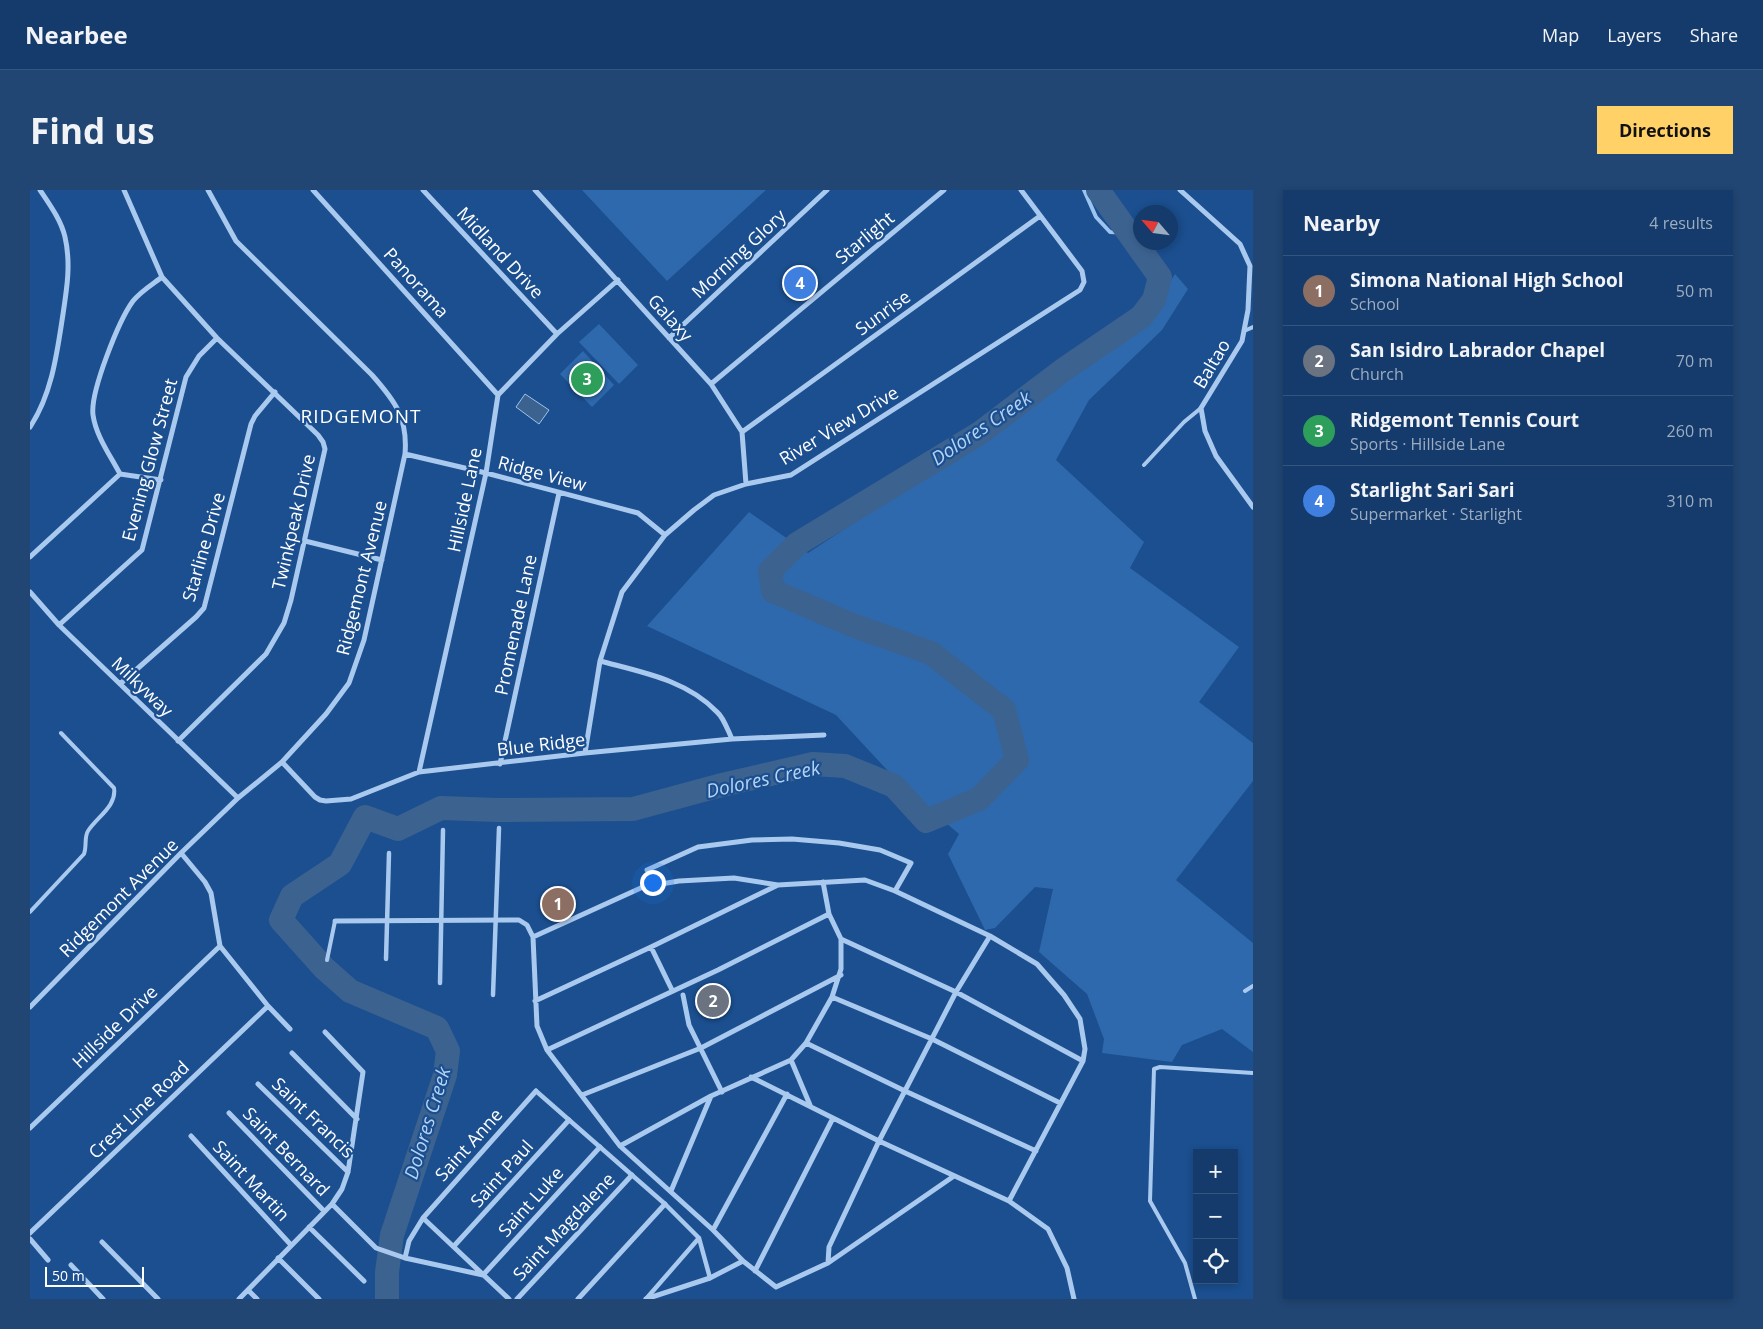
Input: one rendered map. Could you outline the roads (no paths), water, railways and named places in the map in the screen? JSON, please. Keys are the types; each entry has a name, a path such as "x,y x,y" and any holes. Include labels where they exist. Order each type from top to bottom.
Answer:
{"street":[{"path":"30,427 43,403 56,360 68,276 65,237 58,217 40,190"},
{"name":"Twinkpeak Drive","path":"124,190 162,277 217,338 318,435 325,449 305,541 284,623 276,639 256,665 178,741"},
{"name":"Ridgemont Avenue","path":"30,1007 181,853 238,798 282,762 326,714 349,683 364,640 382,560 407,438 404,423 397,407 387,391 372,375 236,241 208,190"},
{"name":"Panorama","path":"313,190 498,395"},
{"name":"Midland Drive","path":"424,190 557,334"},
{"name":"Galaxy","path":"535,190 711,384 742,432 746,484"},
{"name":"Morning Glory","path":"669,338 827,190"},
{"path":"1021,190 1040,216"},
{"name":"Baltao","path":"1180,190 1240,244 1250,266 1248,310 1242,341 1201,408 1205,431 1216,456 1253,507"},
{"name":"Starlight","path":"711,384 942,191"},
{"name":"River View Drive","path":"585,753 600,661 622,592 665,536 714,495 746,484 791,475 1080,290 1084,282 1082,271 1040,216"},
{"name":"Sunrise","path":"742,432 1040,216"},
{"path":"120,474 96,426 93,413 96,386 128,309 140,294 162,277"},
{"path":"498,395 557,334 618,280"},
{"name":"Evening Glow Street","path":"59,625 142,550 186,378 199,356 217,338"},
{"name":"Starline Drive","path":"120,684 204,608 251,424 255,416 275,392"},
{"name":"Hillside Lane","path":"419,772 486,473 498,395"},
{"name":"Ridge View","path":"405,454 638,513 665,536"},
{"path":"120,474 161,480"},
{"path":"30,557 120,474"},
{"name":"Promenade Lane","path":"500,764 560,493"},
{"path":"305,541 382,560"},
{"name":"Milkyway","path":"30,592 59,625 238,798"},
{"path":"600,661 659,676 692,692 718,712 732,739"},
{"name":"Blue Ridge","path":"282,762 316,797 326,801 350,799 419,772 732,739 824,735"},
{"path":"493,995 499,828"},
{"path":"440,983 443,830"},
{"path":"647,870 698,847 752,840 792,839 839,843 880,850 911,863 894,891"},
{"path":"181,853 202,877 210,893 220,946 268,1006 290,1029"},
{"path":"386,959 389,853"},
{"path":"533,937 643,887 679,881 734,878 778,885 865,880 894,891 990,936 1037,964 1064,995 1080,1019 1085,1049 1083,1062 1008,1201"},
{"path":"620,1146 712,1096 791,1060 806,1043 832,997 841,975 841,939 830,914 823,882"},
{"path":"535,1000 651,947 778,885"},
{"path":"547,1050 830,914"},
{"path":"335,921 520,920 527,925 533,937 537,1026 547,1050 620,1146 671,1191 755,1271 773,1285 780,1287 828,1263 954,1176"},
{"path":"828,1263 829,1247 879,1141 956,992 990,936"},
{"path":"841,939 956,992 1083,1062"},
{"name":"Hillside Drive","path":"30,1128 220,946"},
{"path":"651,947 672,990"},
{"path":"582,1095 700,1048 841,975"},
{"path":"683,995 689,1025 722,1092"},
{"path":"832,997 932,1039 1060,1103"},
{"name":"Crest Line Road","path":"30,1233 268,1006"},
{"path":"239,1299 332,1204 342,1189 348,1172 363,1072 325,1032"},
{"path":"806,1043 1036,1151"},
{"path":"292,1053 357,1119"},
{"path":"791,1060 811,1106"},
{"path":"752,1077 879,1141 1008,1201 1048,1229 1067,1268 1074,1299"},
{"name":"Saint Francis","path":"258,1084 348,1172"},
{"path":"536,1091 665,1204 699,1238 710,1278"},
{"name":"Saint Anne","path":"405,1258 409,1240 423,1218 536,1091"},
{"path":"713,1230 787,1094"},
{"path":"671,1191 712,1096"},
{"name":"Saint Bernard","path":"228,1113 324,1211"},
{"path":"755,1271 833,1118"},
{"name":"Saint Paul","path":"454,1246 569,1120"},
{"name":"Saint Martin","path":"190,1136 291,1245"},
{"name":"Saint Luke","path":"483,1275 600,1147"},
{"name":"Saint Magdalene","path":"517,1299 632,1175"},
{"path":"332,1204 376,1248 405,1258 483,1275"},
{"path":"578,1299 665,1204"},
{"path":"423,1218 509,1299"},
{"path":"309,1227 364,1281"},
{"path":"646,1299 699,1238"},
{"path":"30,1239 48,1260"},
{"path":"102,1242 158,1299"},
{"path":"278,1258 319,1299"},
{"path":"646,1299 710,1278 744,1261"},
{"path":"71,1266 103,1299"},
{"path":"248,1290 257,1299"}],"lane":[{"path":"1244,331 1253,327"},
{"path":"1144,465 1184,422 1201,408"},
{"path":"30,912 84,854 87,847 87,832 113,801 115,795 114,788 61,734"},
{"path":"327,960 335,921"},
{"path":"1246,991 1253,986"},
{"path":"1195,1299 1185,1263 1150,1201 1154,1069 1160,1067 1253,1073"}],"waterway":[{"path":"1084,190 1096,217 1110,232 1129,233"},
{"name":"Dolores Creek","path":"387,1299 387,1272 392,1235 445,1075 448,1051 437,1028 350,991 324,968 281,920 292,896 340,864 365,817 398,829 441,808 497,810 633,809 718,786 813,764 845,766 894,786 926,821 979,799 1017,760 1004,710 931,653 852,625 773,591 770,571 797,544 980,433 1063,370 1141,317 1154,300 1160,277 1098,190"}],"place":[{"name":"Starlight Sari Sari","path":"800,283"},
{"name":"Ridgemont Tennis Court","path":"587,379"},
{"name":"Simona National High School","path":"558,904"},
{"name":"San Isidro Labrador Chapel","path":"713,1001"}],"district":[{"name":"RIDGEMONT","path":"361,416"}]}
